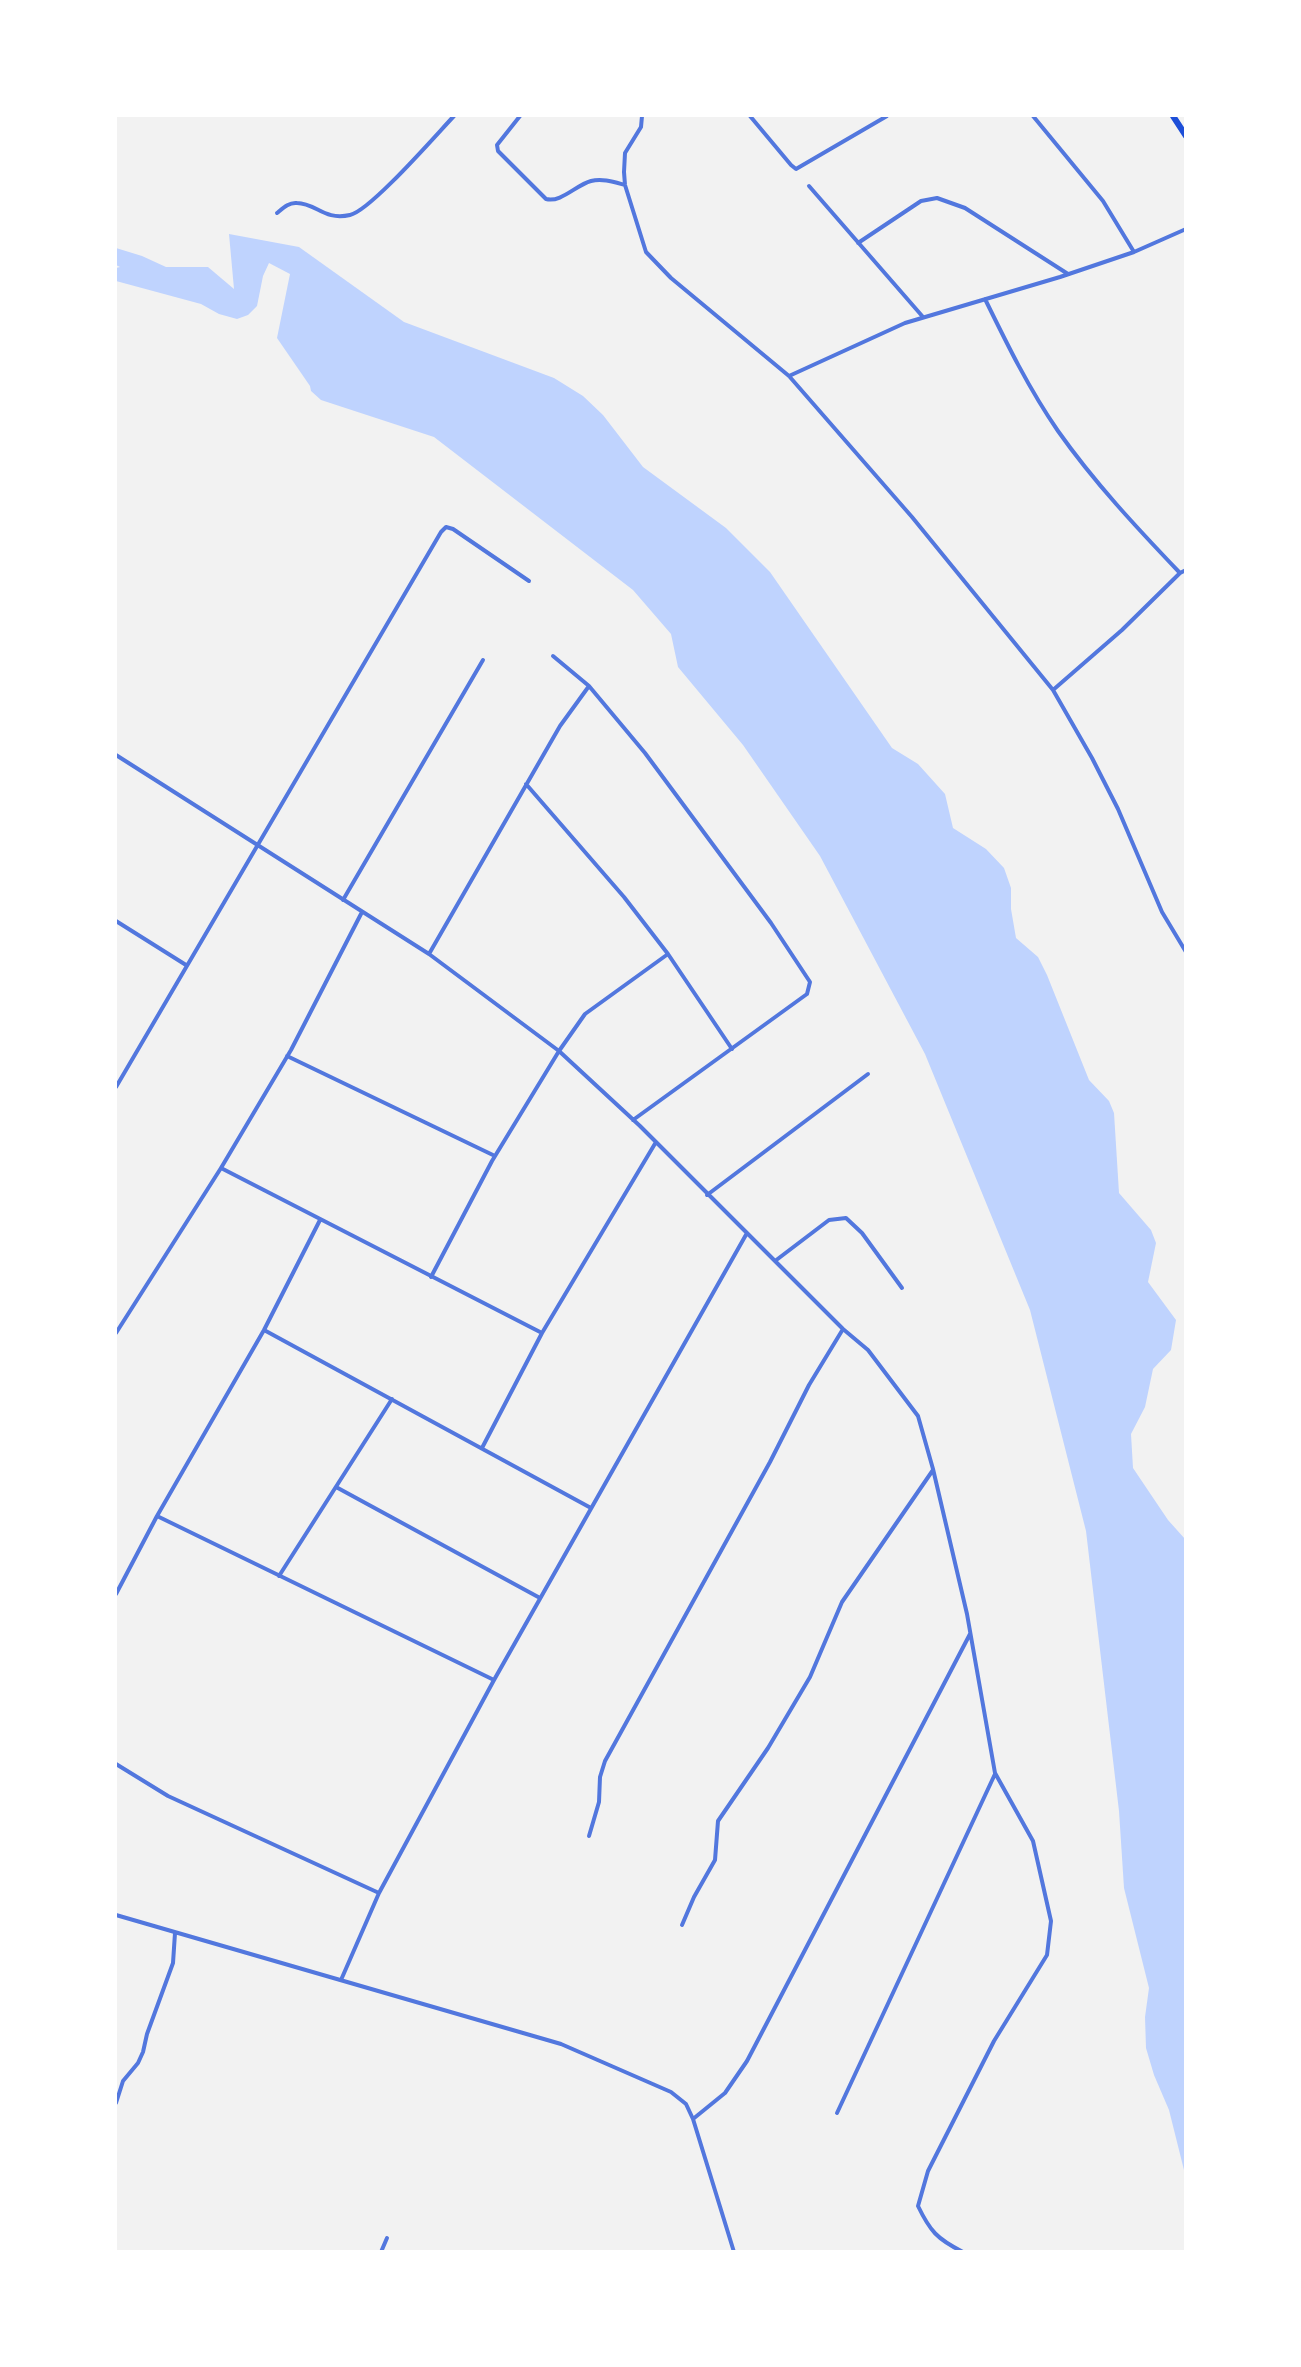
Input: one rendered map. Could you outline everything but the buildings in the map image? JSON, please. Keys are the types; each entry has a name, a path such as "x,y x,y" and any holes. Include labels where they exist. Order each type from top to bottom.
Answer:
{"main road":[{"path":"1173,116 1185,136"}],"street":[{"path":"277,213 287,205 298,202 332,217 352,215 370,204 454,116"},
{"path":"520,116 497,145 498,151 546,199 552,201 558,199 580,185 593,180 625,184"},
{"path":"642,116 641,127 625,153 625,184 646,252 653,262 789,376 912,517 1053,690 1118,809 1162,912 1185,952"},
{"path":"750,116 790,165 796,169 887,116"},
{"path":"1033,116 1103,201 1134,252"},
{"path":"809,186 923,317"},
{"path":"858,243 921,201 937,198 965,207 1069,274"},
{"path":"789,376 896,327 1134,252 1185,229"},
{"path":"985,299 1014,357 1077,458 1180,573"},
{"path":"116,1087 186,964 446,527 453,529 529,581"},
{"path":"1053,690 1122,630 1185,570"},
{"path":"553,656 589,686 645,753 771,923 810,982 807,994 633,1120"},
{"path":"343,900 483,660"},
{"path":"429,954 560,726 589,686"},
{"path":"116,756 429,954 559,1051 633,1120 843,1329 868,1350 918,1416 933,1469 970,1633 995,1773 1033,1841 1051,1921 1047,1955 984,2061 928,2171 918,2206 927,2225 941,2241 963,2252"},
{"path":"526,784 624,897 668,954 732,1048"},
{"path":"116,1333 221,1168 287,1056 362,912"},
{"path":"116,921 186,964"},
{"path":"431,1277 495,1156 559,1051 585,1014 668,954"},
{"path":"287,1056 495,1156"},
{"path":"116,1072 122,1077"},
{"path":"707,1195 868,1074"},
{"path":"482,1448 542,1333 656,1143"},
{"path":"221,1168 542,1333"},
{"path":"775,1261 829,1220 846,1218 862,1233 902,1288"},
{"path":"116,1594 157,1516 264,1330 320,1220"},
{"path":"341,1980 379,1893 494,1680 747,1233"},
{"path":"589,1836 599,1802 600,1777 605,1761 770,1462 808,1385 843,1329"},
{"path":"264,1330 591,1508"},
{"path":"279,1576 392,1399"},
{"path":"682,1925 694,1897 715,1860 718,1821 768,1748 810,1677 842,1602 933,1469"},
{"path":"336,1487 540,1598"},
{"path":"157,1516 494,1680"},
{"path":"693,2119 725,2093 747,2061 970,1633"},
{"path":"116,1764 168,1796 379,1893"},
{"path":"837,2113 995,1773"},
{"path":"116,1915 561,2044 671,2092 686,2104 693,2119 734,2252"},
{"path":"116,2103 123,2081 138,2063 143,2052 147,2034 173,1963 175,1933"},
{"path":"381,2252 387,2238"}],"water":[{"path":"229,234 299,247 404,322 554,378 583,396 603,415 643,467 726,528 770,572 892,748 918,764 945,794 953,828 986,849 1004,868 1011,888 1011,909 1016,938 1038,957 1089,1080 1109,1101 1114,1113 1119,1193 1151,1230 1156,1243 1148,1282 1176,1320 1171,1350 1153,1369 1145,1407 1131,1434 1133,1468 1168,1520 1185,1539 1185,2174 1169,2110 1154,2075 1146,2048 1145,2017 1149,1988 1124,1888 1119,1811 1086,1531 1030,1310 925,1054 820,856 743,745 678,667 671,634 633,590 434,437 321,400 311,391 310,386 277,338 290,274 269,263 263,276 257,306 248,315 237,319 219,314 201,304 116,281 116,268 120,267 116,265 116,248 166,267 208,267 234,289"}]}
